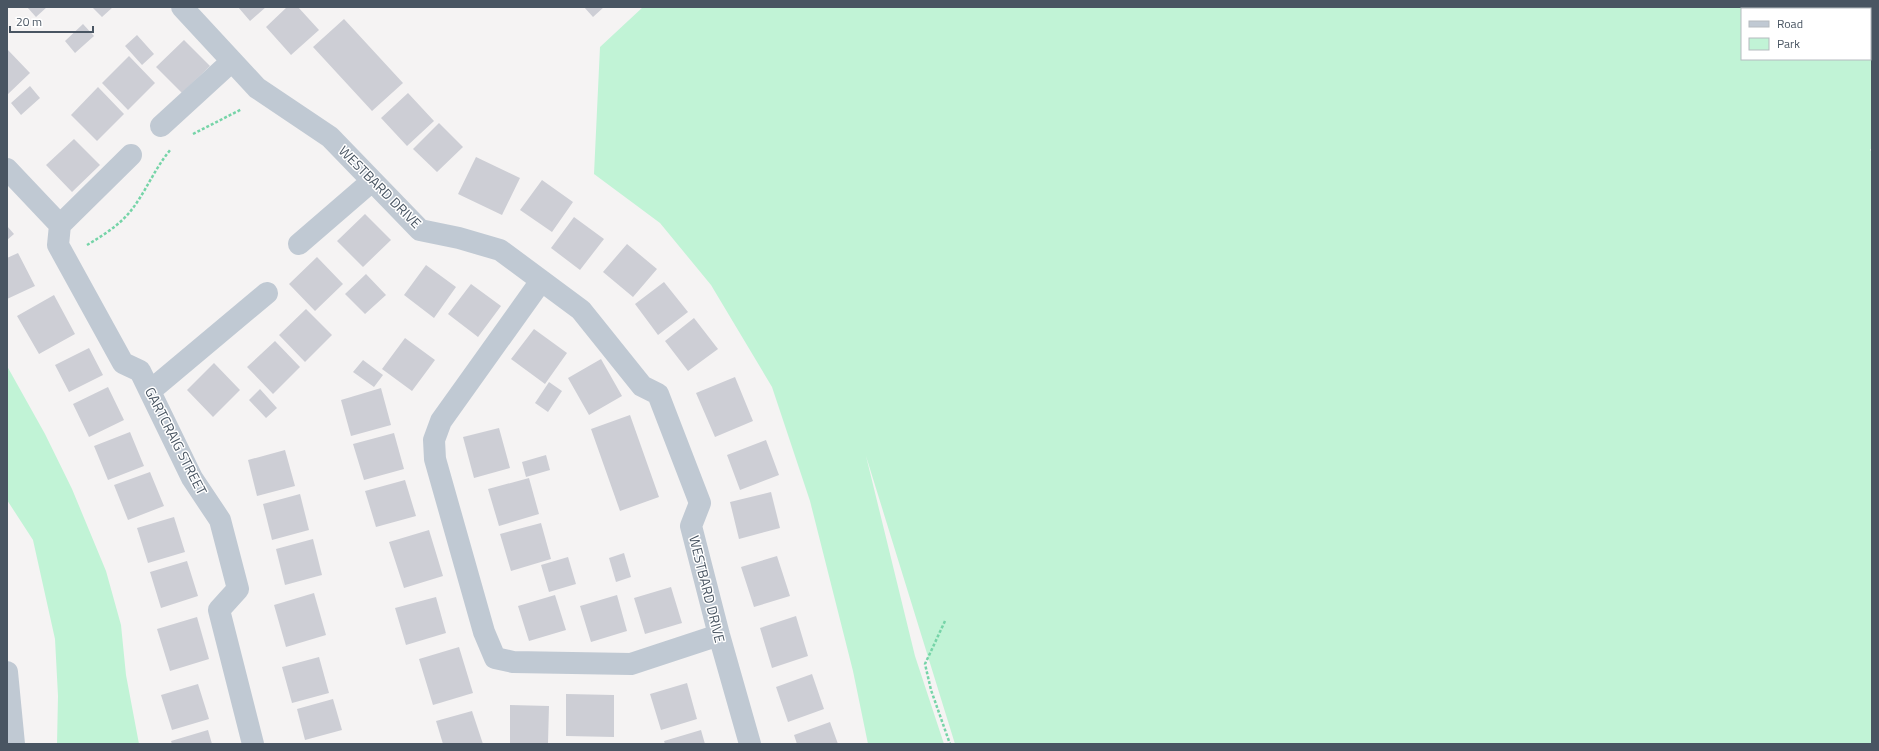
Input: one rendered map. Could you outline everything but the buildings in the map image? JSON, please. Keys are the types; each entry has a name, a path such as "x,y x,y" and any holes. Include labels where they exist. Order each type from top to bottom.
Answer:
{"street":[{"name":"WESTBARD DRIVE","path":"182,7 262,91 330,137 420,230 460,238 500,250 581,310 642,386 658,394 700,503 691,526 719,635 750,744"},
{"path":"161,126 232,61"},
{"path":"7,169 60,224 131,155"},
{"path":"299,244 372,181"},
{"name":"GARTCRAIG STREET","path":"60,224 58,245 65,258 123,363 140,371 192,478 220,520 238,589 219,610 253,744"},
{"path":"541,281 441,421 434,440 435,459 484,632 495,658 513,662 631,664 719,635"},
{"path":"150,391 267,293"},
{"path":"7,672 14,744"}],"path":[{"path":"190,136 242,110 262,91"},
{"path":"65,258 114,227 129,213 162,160 172,149"},
{"path":"945,621 925,664 931,690 950,744"}],"green space":[{"path":"643,7 1872,7 1872,147 1870,150 1872,152 1872,744 955,744 866,456 915,656 944,744 868,744 853,671 810,501 772,387 711,285 660,223 594,174 600,47"},
{"path":"7,366 45,434 72,489 106,571 121,625 126,675 139,744 57,744 58,696 55,639 33,540 7,500"}]}
